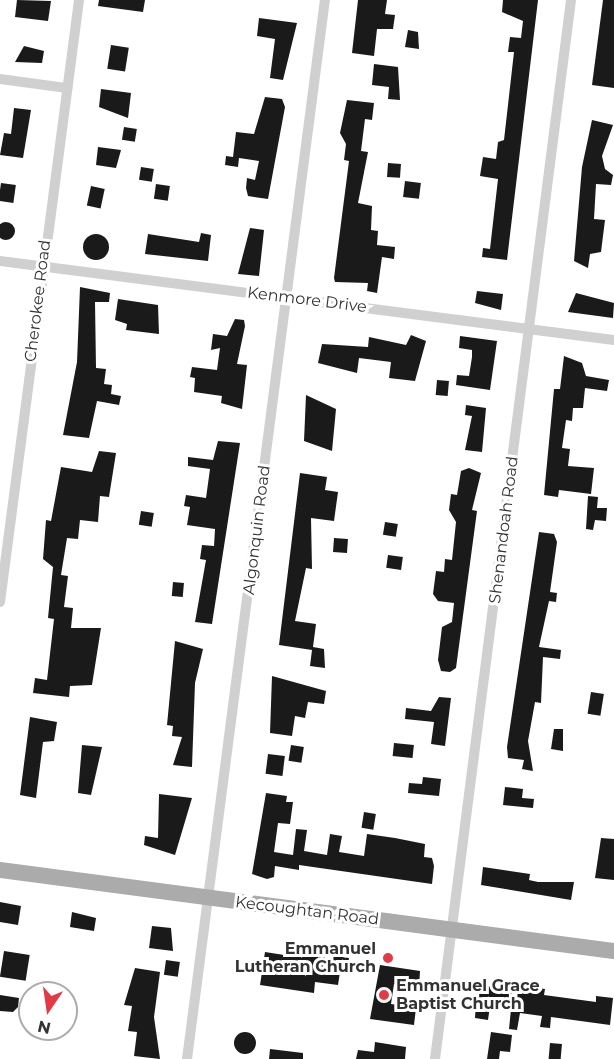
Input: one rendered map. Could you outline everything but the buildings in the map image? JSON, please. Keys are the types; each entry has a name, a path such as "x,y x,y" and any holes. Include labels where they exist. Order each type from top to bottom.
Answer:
{"main road":[{"name":"Kecoughtan Road","path":"0,870 614,951"}],"street":[{"name":"Cherokee Road","path":"0,602 42,266 79,0"},
{"name":"Algonquin Road","path":"187,1059 325,0"},
{"name":"Shenandoah Road","path":"435,1059 571,0"},
{"path":"0,79 67,88"},
{"name":"Kenmore Drive","path":"0,261 614,340"}],"place":[{"name":"Emmanuel Lutheran Church","path":"388,958"},
{"name":"Emmanuel Grace Baptist Church","path":"384,995"}]}
